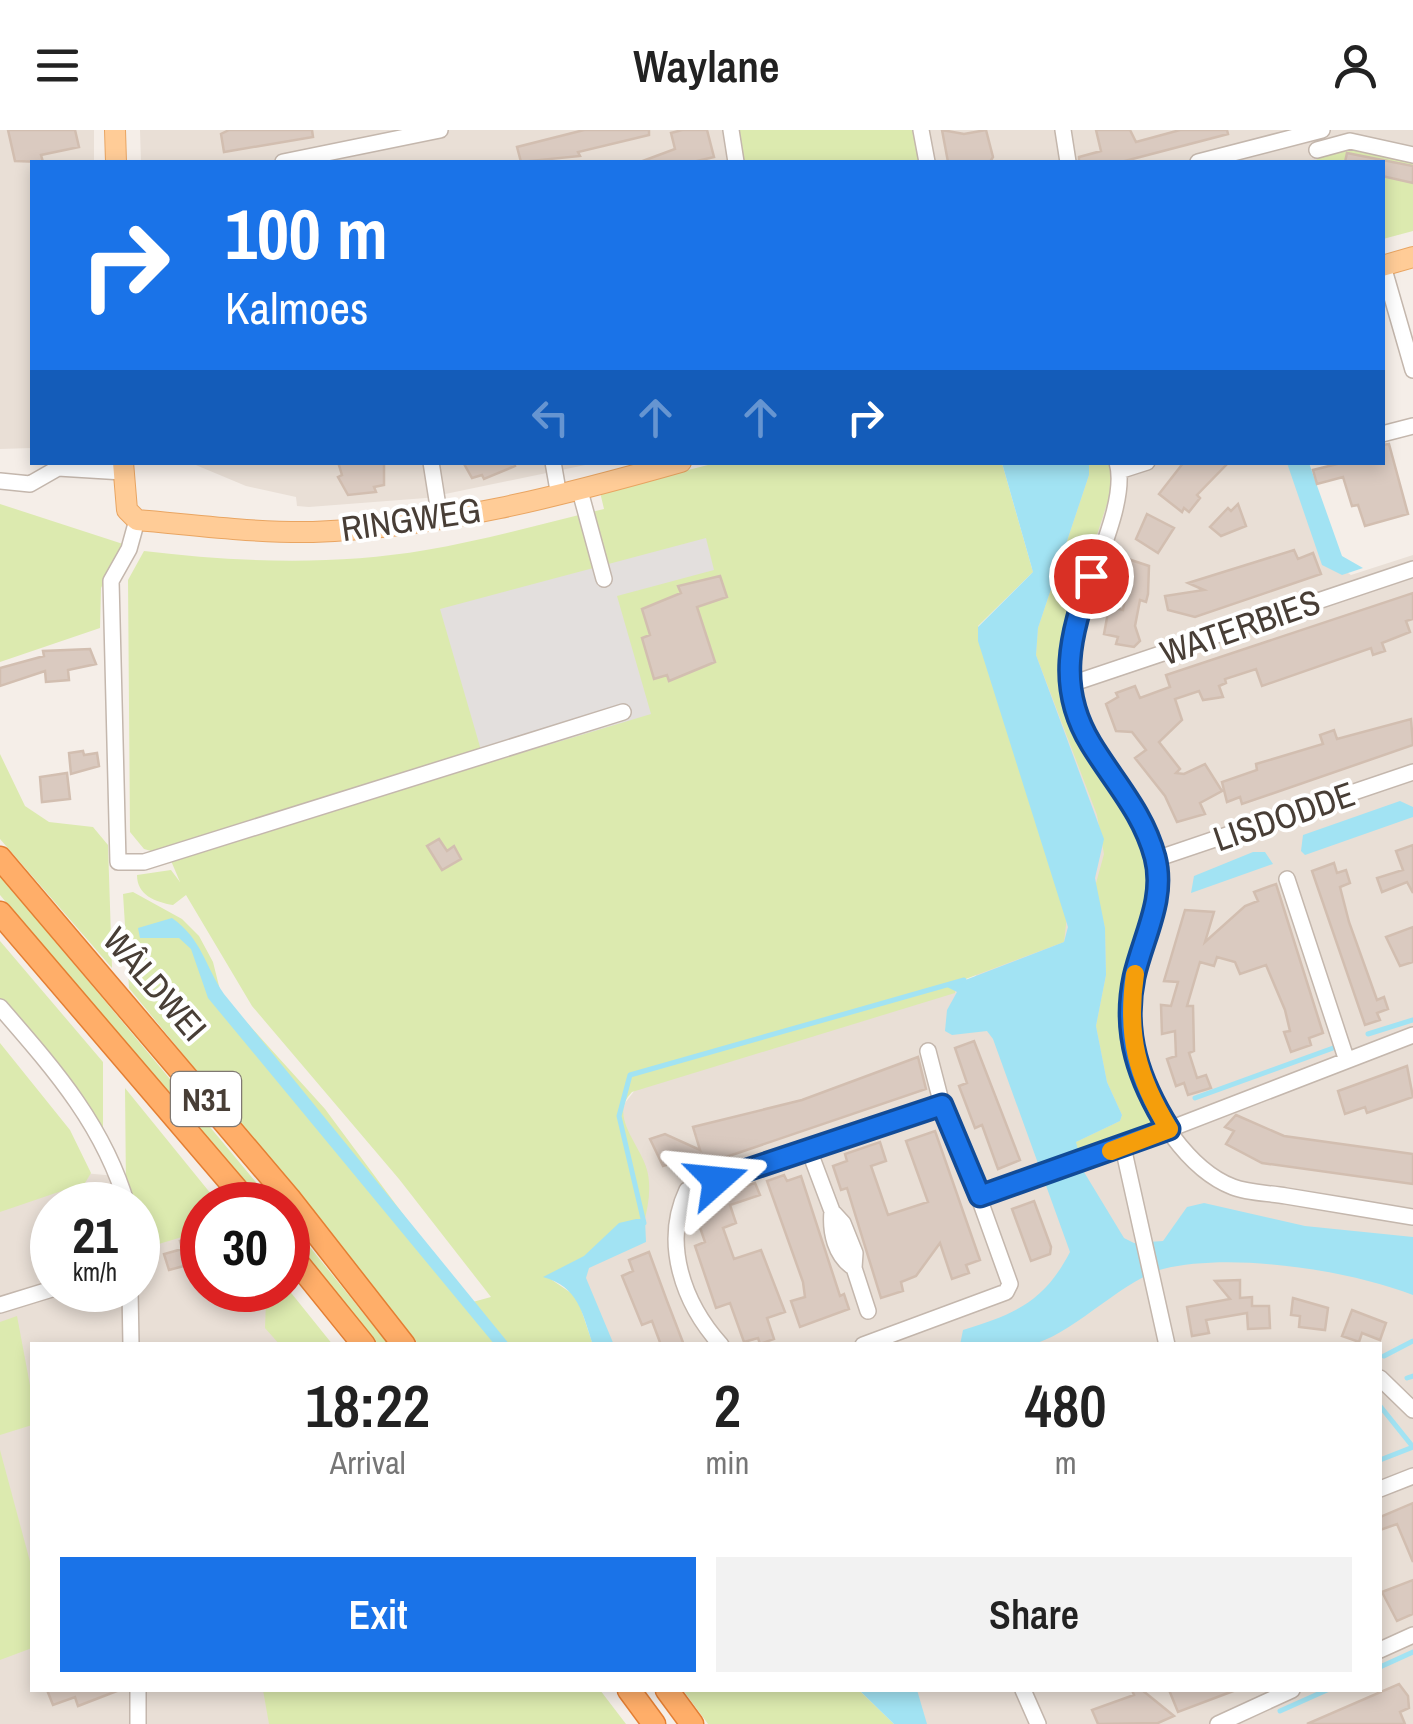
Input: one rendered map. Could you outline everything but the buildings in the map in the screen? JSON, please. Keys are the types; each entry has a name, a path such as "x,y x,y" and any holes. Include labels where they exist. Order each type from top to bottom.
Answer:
{"highway":[{"name":"WÂLDWEI","path":"0,858 264,1168 402,1342"},
{"name":"WÂLDWEI","path":"0,914 230,1182"},
{"path":"310,1278 362,1342"},
{"path":"630,1692 654,1724"},
{"path":"668,1692 692,1724"}],"main road":[{"path":"115,130 116,160"},
{"path":"1385,265 1413,257"},
{"name":"RINGWEG","path":"137,520 313,532 440,519 570,493 670,465"},
{"path":"123,467 126,510 137,520"}],"street":[{"path":"291,160 376,138 440,130"},
{"path":"731,130 736,160"},
{"path":"921,130 927,160"},
{"path":"1063,130 1068,160"},
{"path":"1206,160 1322,130 1316,156"},
{"path":"1316,156 1350,142 1413,155"},
{"path":"1385,273 1413,370"},
{"path":"1385,433 1413,426"},
{"path":"431,465 440,519"},
{"path":"555,465 570,493 604,580"},
{"path":"0,481 30,484 58,468 123,467"},
{"path":"1118,467 1116,507 1071,632 1068,684 1072,708 1092,746 1124,787 1156,860 1150,932 1134,976 1130,1026 1146,1092 1194,1159 1232,1187 1413,1217"},
{"path":"137,520 129,549 110,580 118,862 144,862 623,712"},
{"name":"WATERBIES","path":"1068,684 1413,569"},
{"name":"LISDODDE","path":"1156,860 1413,772"},
{"name":"LISDODDE","path":"1287,879 1346,1058"},
{"path":"0,1007 60,1076 94,1125 118,1182"},
{"path":"980,1196 1122,1147 1413,1035"},
{"path":"871,1342 1006,1292 1010,1284 980,1196 942,1105 928,1050"},
{"path":"718,1342 702,1324 676,1258 676,1212 686,1190 942,1105"},
{"path":"1122,1147 1166,1342"},
{"path":"809,1150 832,1211 843,1224 855,1253 854,1268 868,1311"},
{"path":"0,1305 30,1296"},
{"path":"130,1312 131,1342"},
{"path":"1382,1380 1413,1410"},
{"path":"1382,1489 1413,1476"},
{"path":"1382,1649 1413,1635"},
{"path":"138,1692 138,1724"},
{"path":"1024,1692 1038,1724"},
{"path":"1218,1724 1288,1692"}],"shaded area":[{"path":"0,130 94,130 94,160 30,160 30,448 0,449"},
{"path":"140,130 1413,130 1413,226 1385,168 1385,160 141,160"},
{"path":"196,465 585,465 426,498 309,507 297,506 296,497 246,486"},
{"path":"1057,465 1300,465 1331,562 1351,575 1413,555 1413,1724 916,1724 910,1692 1382,1692 1382,1342 605,1342 575,1272 625,1103 639,1085 975,982 1012,656"},
{"path":"706,538 714,570 617,596 651,714 485,764 440,609"},
{"path":"83,1173 139,1178 145,1182 54,1182"},
{"path":"30,1190 30,1312 160,1312 160,1192 180,1206 180,1312 288,1312 309,1342 30,1342 30,1692 278,1692 284,1724 0,1724 0,1199"}],"green space":[{"path":"738,130 913,130 920,160 743,160"},
{"path":"1346,149 1413,162 1413,231 1385,238 1385,160 1317,158"},
{"path":"708,465 1003,465 1033,572 978,626 1067,916 1064,942 955,983 955,993 632,1092 623,1111 648,1174 649,1199 644,1223 552,1280 577,1297 592,1342 417,1342 310,1211 310,1182 287,1182 129,988 123,894 133,892 182,919 199,936 213,962 221,994 325,1109 469,1303 491,1297 399,1179 252,1006 186,895 173,905 154,899 140,888 137,875 171,870 180,882 169,856 144,849 130,832 128,580 144,551 249,560 391,555 448,546 604,509 600,492"},
{"path":"1089,465 1110,465 1115,479 1060,649 1061,691 1070,722 1107,783 1126,803 1149,853 1155,891 1128,1062 1156,1127 1078,1154 1076,1142 1120,1121 1122,1115 1107,1082 1096,1026 1106,975 1105,928 1095,887 1104,854 1097,815 1036,655 1038,628"},
{"path":"0,504 123,544 101,588 100,628 0,662"},
{"path":"0,754 25,806 49,822 93,827 108,845 112,968 0,839"},
{"path":"0,875 256,1182 240,1182 0,895"},
{"path":"0,941 103,1062 103,1155 89,1125 0,1001"},
{"path":"0,1043 70,1130 91,1173 86,1182 30,1182 30,1202 0,1212"},
{"path":"125,1088 201,1182 180,1182 180,1238 160,1244 160,1182 126,1182"},
{"path":"310,1247 387,1342 370,1342 310,1268"},
{"path":"266,1312 306,1312 331,1342 277,1342 265,1328"},
{"path":"17,1316 30,1385 30,1426 0,1435 0,1322"},
{"path":"0,1450 30,1562 30,1649 0,1660"},
{"path":"263,1692 602,1692 626,1724 269,1724"},
{"path":"684,1692 861,1692 894,1724 708,1724"}],"water":[{"path":"1003,465 1089,465 1038,628 1036,655 1104,839 1095,878 1105,928 1106,975 1096,1026 1107,1082 1122,1115 1120,1121 1076,1142 1084,1172 1124,1238 1134,1243 1163,1241 1187,1207 1204,1203 1305,1226 1413,1237 1413,1295 1356,1278 1290,1266 1191,1264 1147,1275 1045,1340 961,1342 963,1330 1026,1304 1050,1283 1070,1252 993,1039 987,1031 952,1035 945,1031 947,1010 957,992 947,987 1064,942 1068,927 978,641 978,627 1033,572"},
{"path":"1288,465 1310,465 1342,556 1363,568 1342,575 1322,565"},
{"path":"1400,801 1413,807 1413,817 1305,855 1301,851 1303,835"},
{"path":"1253,852 1265,852 1273,864 1191,893 1194,876"},
{"path":"172,918 182,926 197,944 224,994 508,1342 493,1342 208,998 191,949 179,938 140,938 138,928"},
{"path":"645,1219 646,1242 589,1268 586,1278 613,1342 592,1342 572,1294 543,1277 584,1256 619,1223"},
{"path":"861,1692 918,1692 927,1724 894,1724"}],"waterway":[{"path":"644,1223 619,1116 630,1075 964,980"},
{"path":"1368,1034 1413,1020"},
{"path":"1195,1098 1336,1047"},
{"path":"1384,1356 1413,1341"},
{"path":"1407,1378 1413,1376"},
{"path":"1382,1408 1413,1447 1382,1459"},
{"path":"1382,1666 1413,1652"},
{"path":"1280,1711 1323,1692"}],"slow traffic":[{"path":"1111,1151 1169,1129 1146,1092 1135,1063 1130,1026 1135,974"}],"route":[{"path":"717,1180 942,1105 952,1120 980,1196 1169,1129 1146,1092 1135,1063 1130,1026 1134,976 1150,932 1156,898 1156,860 1124,787 1092,746 1072,708 1068,684 1071,632 1091,576"}]}
